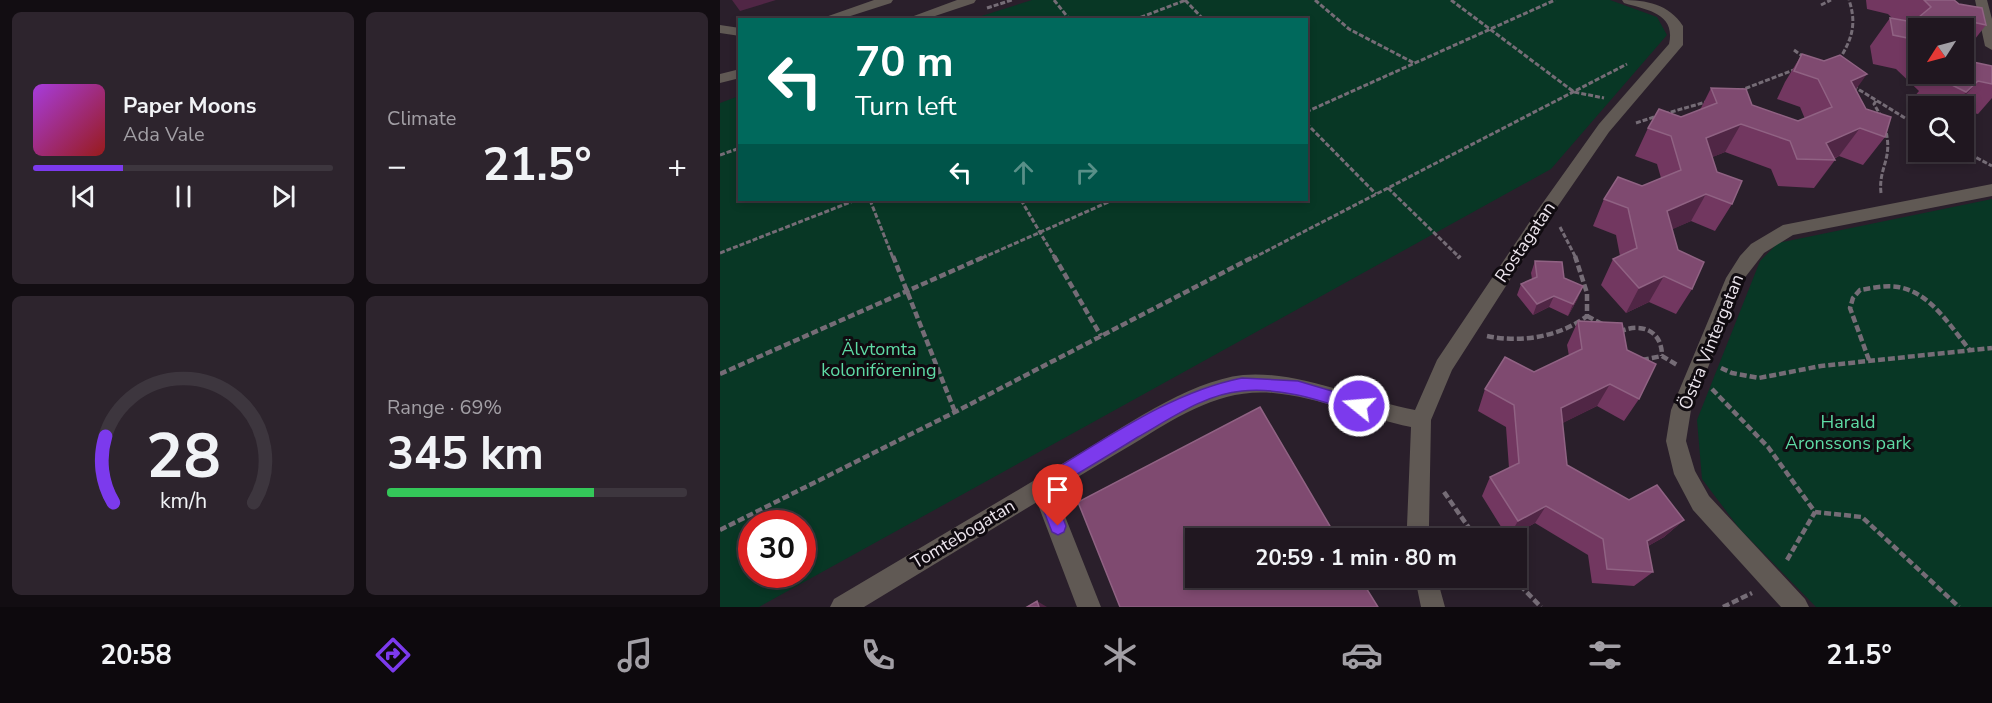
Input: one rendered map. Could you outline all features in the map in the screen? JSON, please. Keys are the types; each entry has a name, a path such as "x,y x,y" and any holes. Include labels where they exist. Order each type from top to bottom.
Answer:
{"street":[{"path":"829,18 887,0"},
{"path":"913,18 937,5 970,0"},
{"name":"Rostagatan","path":"1418,528 1421,420 1444,366 1543,215 1611,119 1676,45 1680,34 1678,25 1671,18 1658,10 1628,0"},
{"path":"1981,0 1992,46"},
{"path":"720,29 738,32"},
{"path":"720,79 738,74"},
{"name":"Östra Vintergatan","path":"1797,607 1701,504 1685,474 1676,441 1682,410 1735,278 1746,258 1768,239 1789,229 1992,190"},
{"name":"Tomtebogatan","path":"842,607 1176,407 1215,390 1242,384 1298,388 1379,412 1421,420"},
{"path":"1042,486 1089,607"},
{"path":"1428,588 1433,607"}],"path":[{"path":"1054,0 1068,18"},
{"path":"1139,18 1185,0 1202,18"},
{"path":"1315,0 1349,29 1414,63"},
{"path":"1451,0 1574,92 1625,103"},
{"path":"1308,111 1555,0"},
{"path":"1821,5 1831,0"},
{"path":"1839,62 1847,51 1853,34 1853,14 1849,0"},
{"path":"1794,50 1813,62"},
{"path":"720,530 955,412 1627,64"},
{"path":"1730,94 1773,76 1802,68"},
{"path":"1848,81 1908,120"},
{"path":"1611,119 1626,125 1713,100"},
{"path":"1876,101 1874,104 1886,130 1890,149 1887,165 1880,178 1880,191 1893,209"},
{"path":"1308,125 1376,194"},
{"path":"720,155 738,149"},
{"path":"1974,156 1992,166"},
{"path":"1388,188 1460,258"},
{"path":"720,253 853,201"},
{"path":"870,201 955,412"},
{"path":"1022,201 1101,336"},
{"path":"720,374 1111,201"},
{"path":"1468,327 1494,339 1516,339 1574,326 1587,316 1589,306 1586,286 1563,233 1556,223 1543,215"},
{"path":"1869,360 1850,308 1853,298 1860,290 1881,286 1903,288 1926,300 1970,350"},
{"path":"1587,316 1619,332 1621,339"},
{"path":"1619,332 1632,326 1646,328 1658,336 1663,350 1662,356"},
{"path":"1637,360 1662,356 1699,368 1759,378 1821,366 1992,348"},
{"path":"1699,368 1780,460 1815,512 1862,518 1959,607"},
{"path":"1419,477 1441,487 1469,528"},
{"path":"1774,582 1815,512"},
{"path":"1523,588 1541,607"}],"green space":[{"name":"Älvtomta koloniförening","path":"1032,0 1610,0 1657,17 1667,35 1551,169 816,575 816,510 738,510 738,588 793,588 759,607 720,607 720,103 738,96 738,201 1308,201 1308,18 975,18"},
{"name":"Harald Aronssons park","path":"1992,199 1992,607 1816,607 1739,528 1702,479 1697,420 1760,261 1778,243"}],"building":[{"path":"1924,0 1954,0 1959,4 1982,8 1986,25 1974,22 1974,18 1918,18 1931,7"},
{"path":"1890,18 1908,21 1908,38 1893,35"},
{"path":"1802,54 1824,61 1840,55 1867,74 1851,81 1866,109 1891,117 1885,137 1860,128 1826,143 1835,160 1797,159 1790,141 1741,124 1706,138 1717,172 1742,181 1732,204 1706,194 1667,211 1678,250 1704,262 1692,289 1664,276 1639,288 1613,259 1637,248 1628,208 1604,199 1618,177 1642,186 1681,170 1671,136 1648,128 1659,109 1681,117 1717,103 1711,88 1746,89 1752,105 1798,121 1832,107 1818,79 1794,71"},
{"path":"1974,62 1992,66 1992,84 1978,81 1966,92 1950,84 1974,84"},
{"path":"1535,261 1562,262 1564,278 1583,286 1573,304 1554,296 1537,304 1521,284 1537,277"},
{"path":"1578,321 1622,323 1627,350 1656,364 1639,399 1610,384 1561,408 1567,465 1629,500 1657,485 1684,520 1647,541 1653,572 1607,569 1603,539 1546,506 1518,521 1490,477 1519,463 1514,405 1485,389 1505,357 1534,372 1582,349"},
{"path":"1260,407 1331,528 1185,528 1185,588 1366,588 1378,607 1120,607 1078,502"},
{"path":"1037,601 1039,607 1027,607"}],"route":[{"path":"1058,526 1042,486 1176,407 1215,390 1242,384 1272,384 1298,388 1359,406"}]}
